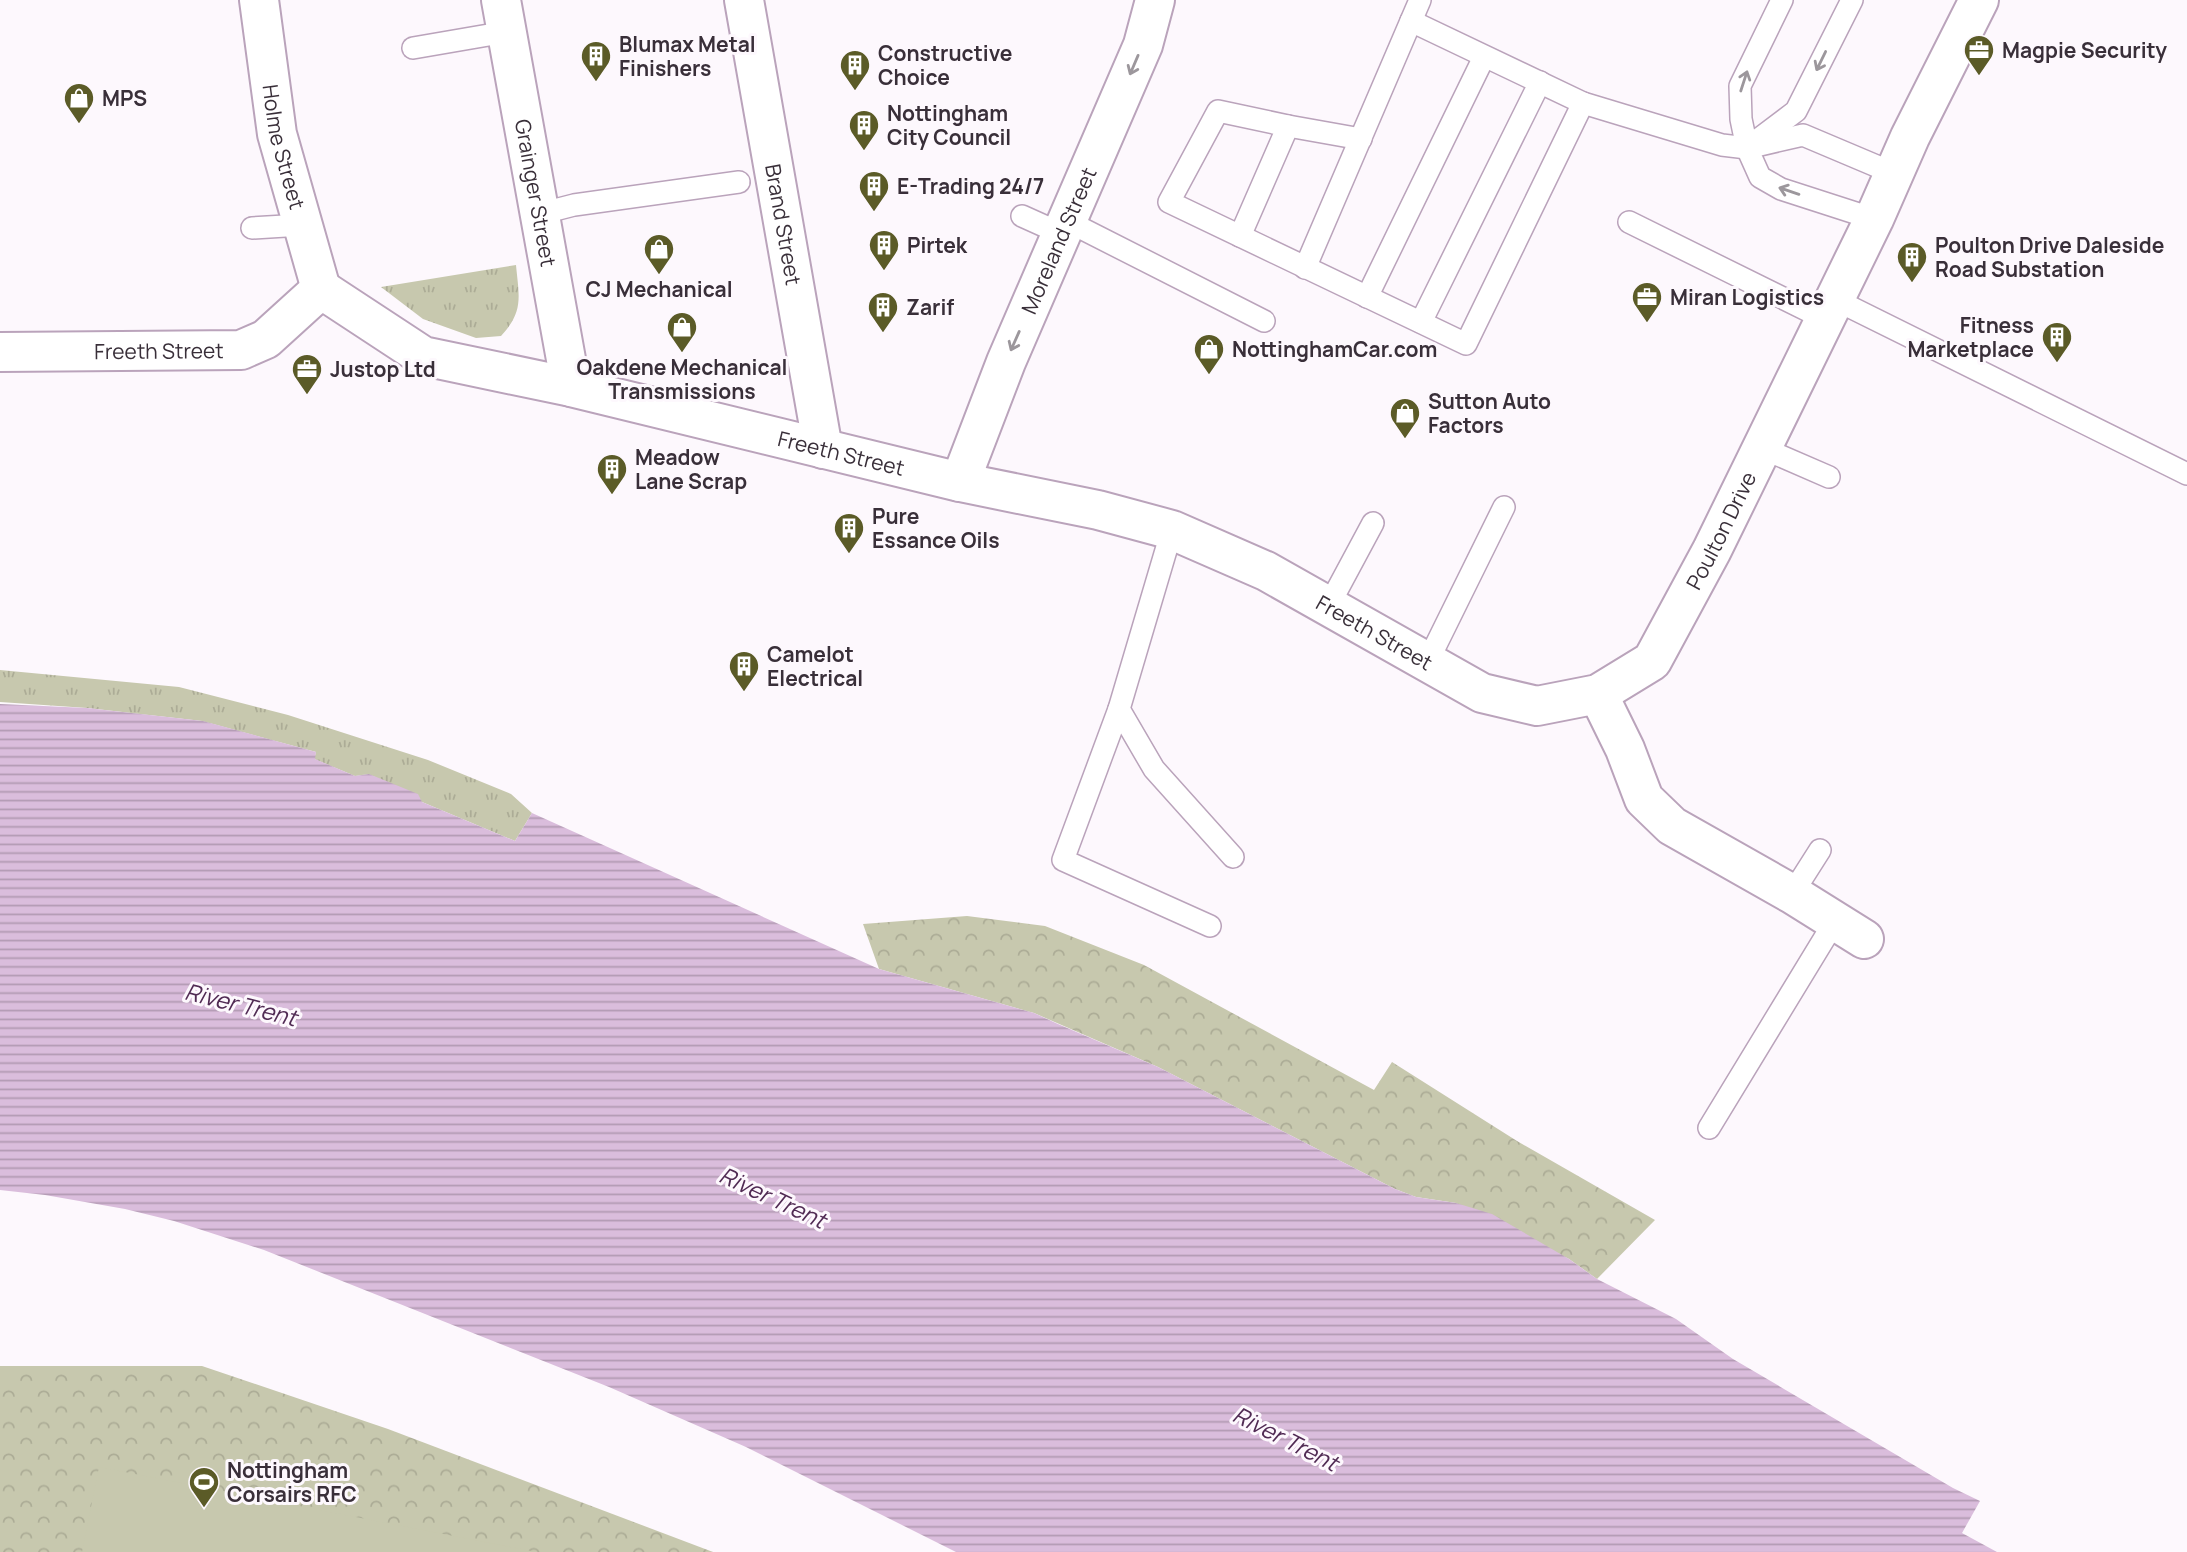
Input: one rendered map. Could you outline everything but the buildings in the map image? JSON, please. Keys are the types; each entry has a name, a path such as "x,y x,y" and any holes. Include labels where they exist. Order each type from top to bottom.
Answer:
{"street":[{"name":"Holme Street","path":"259,0 276,134 321,289"},
{"name":"Brand Street","path":"744,0 823,449"},
{"name":"Moreland Street","path":"960,482 1006,362 1143,45 1155,0"},
{"name":"Poulton Drive","path":"1598,694 1652,661 1713,550 1829,309 1864,215 1894,173 1979,0"},
{"name":"Grainger Street","path":"504,16 571,387"},
{"name":"Freeth Street","path":"0,352 241,350 266,339 321,289 423,356 571,387 960,482 1098,510 1172,530 1266,571 1482,693 1537,706 1598,694"},
{"path":"1598,694 1625,749 1644,799 1672,826 1792,894 1858,936"}],"lane":[{"path":"1306,268 1420,0"},
{"path":"1782,0 1740,86 1741,119 1747,148 1760,177 1781,188 1864,215"},
{"path":"1747,148 1796,111 1852,0"},
{"path":"413,48 504,16"},
{"path":"1411,21 1583,103 1722,145 1747,148 1803,135 1894,173"},
{"path":"1367,297 1484,57"},
{"path":"1421,322 1540,82"},
{"path":"1361,139 1218,111 1169,202 1466,344 1583,103"},
{"path":"1240,236 1288,126"},
{"path":"539,214 574,205 739,182"},
{"path":"1022,216 1065,227 1264,321"},
{"path":"1629,222 1829,309 2187,474"},
{"path":"252,228 302,225"},
{"path":"1762,448 1829,477"},
{"path":"1428,661 1504,507"},
{"path":"1329,605 1373,523"},
{"path":"1172,530 1119,709 1063,860 1210,926"},
{"path":"1119,709 1154,769 1233,858"},
{"path":"1792,894 1820,850"},
{"path":"1709,1128 1858,936"}],"green space":[{"path":"516,265 519,295 517,311 501,336 476,338 423,319 381,287"},
{"path":"0,670 179,687 288,715 428,760 511,794 532,813 515,841 422,802 369,774 355,776 314,759 316,752 202,721 87,708 0,702"},
{"path":"967,916 1045,926 1144,965 1374,1090 1392,1062 1517,1141 1655,1220 1597,1279 1569,1259 1456,1203 1416,1197 1395,1189 1158,1067 1034,1013 879,969 863,924"},
{"path":"0,1366 202,1366 388,1429 713,1552 0,1552"},
{"name":"Nottingham Corsairs RFC","path":"99,1467 536,1552 82,1552"}],"water":[{"name":"River Trent","path":"0,704 87,708 203,721 316,752 315,759 355,776 369,774 418,794 422,802 515,841 532,813 879,969 1034,1013 1158,1067 1395,1189 1416,1197 1456,1203 1492,1214 1569,1259 1597,1279 1676,1319 1733,1359 1953,1488 1980,1501 1962,1533 1997,1552 956,1552 746,1447 609,1387 264,1250 174,1221 125,1209 0,1190"}],"place":[{"name":"Magpie Security","path":"1979,77"},
{"name":"Blumax Metal Finishers","path":"596,83"},
{"name":"Constructive Choice","path":"855,92"},
{"name":"MPS","path":"79,125"},
{"name":"Nottingham City Council","path":"864,152"},
{"name":"E-Trading 24/7","path":"874,213"},
{"name":"Pirtek","path":"884,272"},
{"name":"CJ Mechanical","path":"659,276"},
{"name":"Poulton Drive Daleside Road Substation","path":"1912,284"},
{"name":"Miran Logistics","path":"1647,324"},
{"name":"Zarif","path":"883,334"},
{"name":"Oakdene Mechanical Transmissions","path":"682,354"},
{"name":"Fitness Marketplace","path":"2057,364"},
{"name":"NottinghamCar.com","path":"1209,376"},
{"name":"Justop Ltd","path":"307,396"},
{"name":"Sutton Auto Factors","path":"1405,440"},
{"name":"Meadow Lane Scrap","path":"612,496"},
{"name":"Pure Essance Oils","path":"849,555"},
{"name":"Camelot Electrical","path":"744,693"},
{"name":"Nottingham Corsairs RFC","path":"204,1509"}]}
